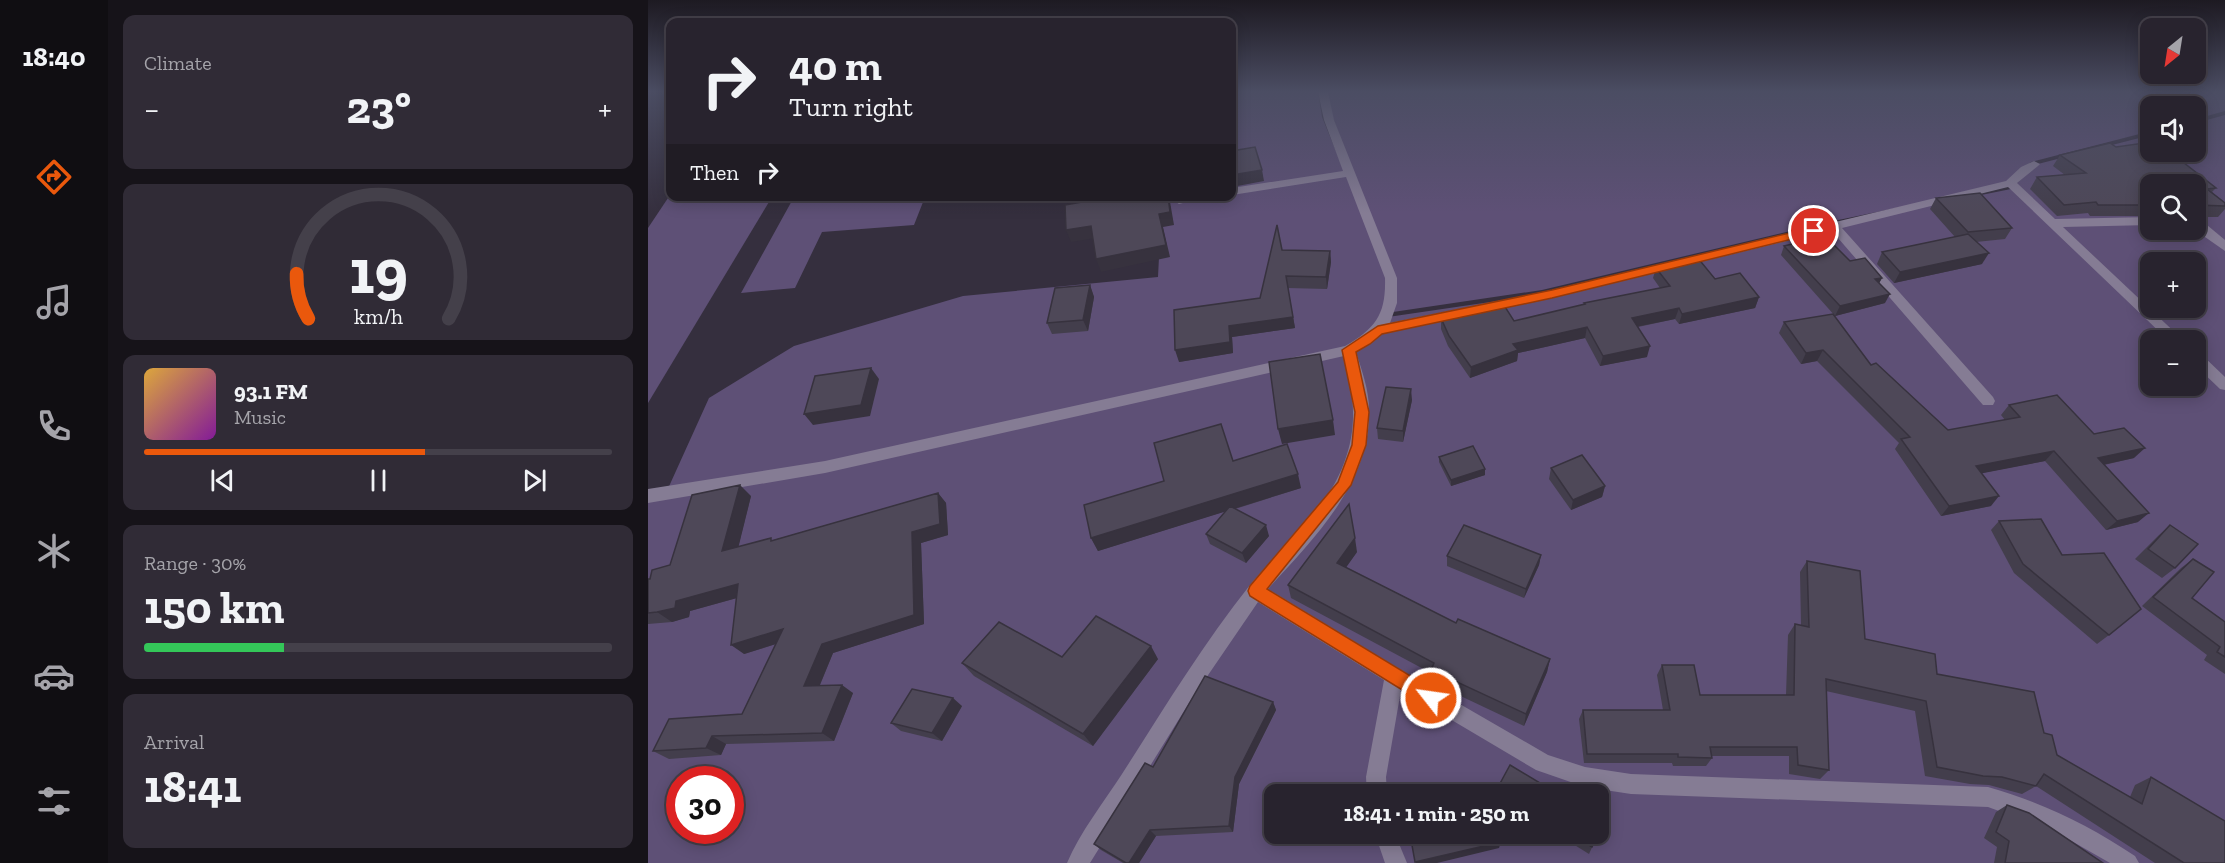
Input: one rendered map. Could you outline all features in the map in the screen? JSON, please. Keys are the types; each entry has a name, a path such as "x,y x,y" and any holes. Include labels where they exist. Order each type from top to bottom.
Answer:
{"street":[{"path":"648,495 746,482 825,466 1349,350 1366,341 1378,330 1390,310 1393,295 1392,278 1334,132"},
{"path":"1378,330 1552,294 2010,183 2034,164"},
{"path":"1236,191 1350,173"},
{"path":"2010,183 2165,330"},
{"path":"2052,223 2140,221"},
{"path":"1834,226 1988,401"},
{"path":"2206,231 2225,247"},
{"path":"1077,863 1182,697 1256,591 1344,485 1359,445 1362,412 1349,350"},
{"path":"2206,367 2225,385"},
{"path":"1256,591 1394,676 1543,763 1585,777 1631,784 1988,797 2031,809 2099,843 2128,863"},
{"path":"1376,784 1394,676"},
{"path":"1389,844 1396,863"}],"shaded area":[{"path":"1236,132 1328,132 1388,278 1388,317 1545,294 1857,220 2011,189 2034,165 2140,138 2140,162 2206,162 2206,132 2225,132 2225,863 648,863 648,495 666,493 709,398 794,346 963,296 1158,277 1162,201 1236,201"},
{"path":"1338,132 2140,132 2031,162 2007,185 1824,223 1542,290 1393,312 1394,278"},
{"path":"666,201 770,201 648,403 648,228"},
{"path":"792,201 923,201 914,225 822,232 795,288 741,293"}],"building":[{"path":"2110,143 2116,147 2140,144 2140,162 2183,162 2198,174 2140,174 2140,205 2098,205 2096,202 2064,205 2037,177 2086,173 2060,155"},
{"path":"1255,147 1262,170 1236,174 1236,150"},
{"path":"2206,180 2216,188 2207,189 2225,203 2225,206 2206,205"},
{"path":"1980,193 2012,228 1968,232 1936,198"},
{"path":"1087,201 1169,201 1170,212 1159,214 1166,245 1096,259 1091,226 1066,230 1065,205"},
{"path":"1277,225 1282,250 1330,251 1326,277 1286,276 1293,317 1229,326 1230,342 1175,350 1174,310 1260,298"},
{"path":"1968,234 1989,253 1900,272 1882,252"},
{"path":"1825,236 1850,261 1865,258 1882,278 1875,279 1890,294 1840,306 1784,246"},
{"path":"1697,257 1715,279 1740,273 1759,297 1682,314 1679,308 1632,318 1650,346 1603,356 1587,327 1513,344 1518,350 1471,367 1449,336 1441,318 1502,302 1514,321 1584,303 1670,286 1656,268"},
{"path":"1090,285 1083,320 1047,323 1055,288"},
{"path":"1833,314 1871,365 1876,363 1948,430 2020,417 2009,405 2057,395 2094,434 2124,428 2145,448 2098,458 2149,513 2117,521 2054,451 1976,466 1999,496 1949,506 1901,439 1910,437 1823,350 1806,353 1784,322"},
{"path":"1320,354 1333,420 1278,429 1269,362"},
{"path":"871,368 861,405 804,414 815,376"},
{"path":"1386,387 1411,389 1403,431 1377,428"},
{"path":"1221,424 1233,461 1287,444 1298,474 1091,538 1084,505 1164,481 1154,443"},
{"path":"1473,446 1485,469 1451,480 1439,457"},
{"path":"1582,455 1605,486 1573,500 1551,468"},
{"path":"740,485 722,551 771,538 771,541 938,493 940,524 912,532 914,615 822,644 804,686 842,685 822,733 712,736 706,748 653,751 669,719 742,714 783,629 731,645 738,584 676,601 675,608 648,613 648,579 650,579 652,570 670,565 692,495"},
{"path":"1349,504 1355,538 1337,563 1456,623 1458,619 1550,659 1526,714 1431,670 1434,663 1288,585"},
{"path":"1230,506 1266,525 1242,553 1206,534"},
{"path":"2041,519 2062,555 2104,553 2141,609 2109,635 2023,564 1999,521"},
{"path":"1464,525 1541,555 1526,589 1447,556"},
{"path":"2170,525 2198,544 2175,568 2148,549"},
{"path":"2193,559 2214,572 2192,598 2225,622 2225,657 2217,652 2220,647 2153,597"},
{"path":"1807,561 1860,571 1865,639 1935,654 1937,674 2034,692 2044,733 2052,735 2057,755 2142,804 2151,777 2225,821 2225,863 2184,863 2044,774 2036,786 2002,777 1983,776 1937,767 1926,701 1826,679 1829,770 1798,765 1797,747 1710,747 1712,758 1678,757 1678,754 1587,754 1583,710 1670,710 1662,665 1694,665 1700,695 1794,695 1795,624 1809,627"},
{"path":"1096,616 1151,646 1083,734 962,663 999,622 1062,657"},
{"path":"1205,676 1273,702 1235,777 1229,826 1150,830 1129,863 1126,863 1094,844 1145,763 1153,767"},
{"path":"912,689 953,698 932,733 891,723"},
{"path":"1510,765 1542,784 1500,784"},
{"path":"2007,805 2029,813 2103,863 2005,863 2009,841 1996,832"},
{"path":"1412,844 1492,844 1415,862"}],"route":[{"path":"1431,698 1256,591 1344,485 1359,445 1362,412 1349,350 1366,341 1378,330 1552,294 1814,231"}]}
